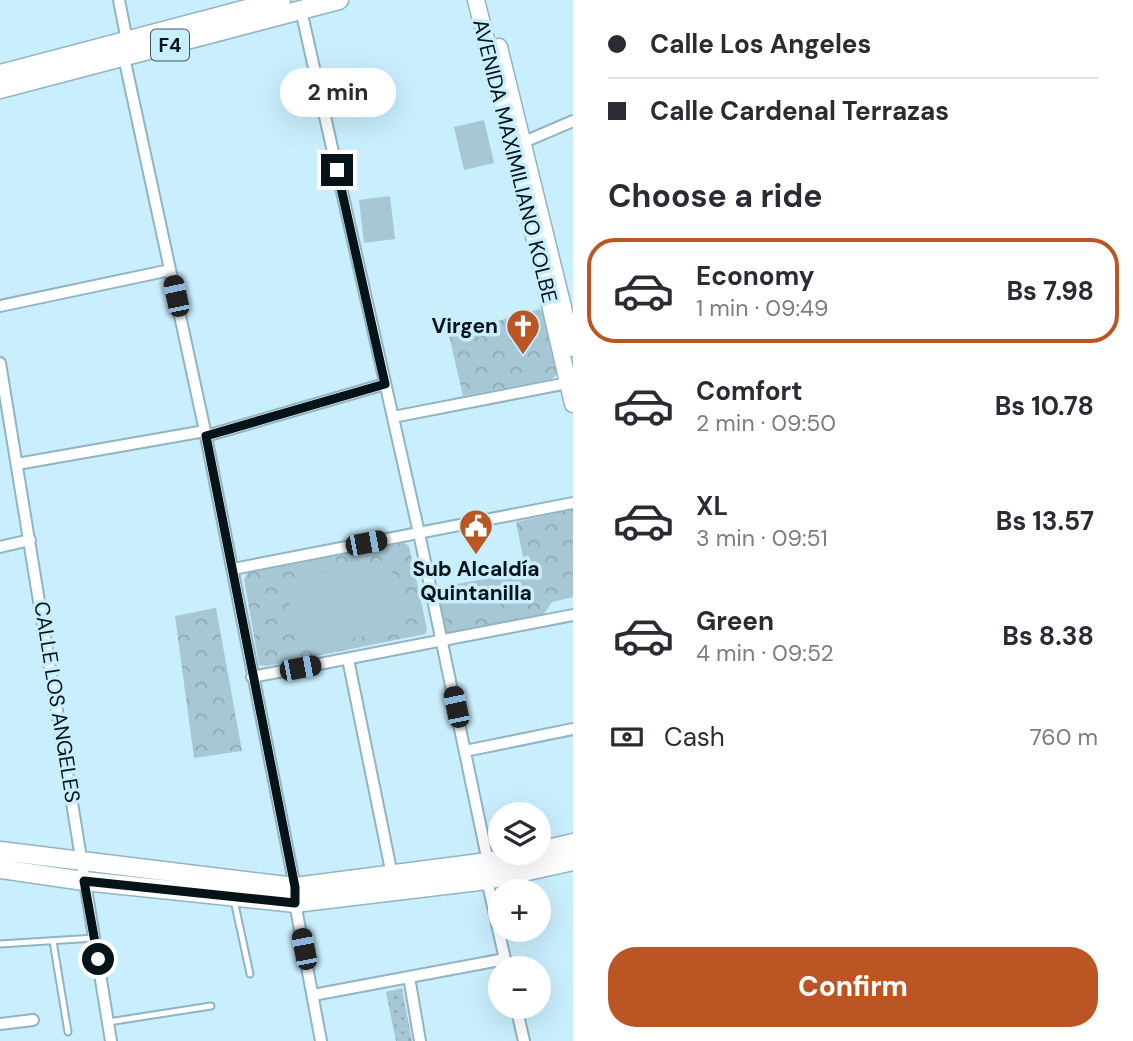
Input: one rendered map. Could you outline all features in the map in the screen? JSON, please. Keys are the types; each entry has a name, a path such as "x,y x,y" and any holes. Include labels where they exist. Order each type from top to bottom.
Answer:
{"main road":[{"name":"F4","path":"0,89 281,0"},
{"name":"F4","path":"0,74 126,49 339,0"},
{"name":"AVENIDA MAXIMILIANO KOLBE","path":"476,0 513,145 573,348"},
{"name":"AVENIDA MAXIMILIANO KOLBE","path":"487,0 524,142 566,329 573,404"},
{"path":"551,848 573,843"},
{"path":"0,851 295,895 393,875 488,862"},
{"path":"0,869 234,897 487,880 573,861"}],"street":[{"path":"119,0 126,49 170,270 233,569 321,1041"},
{"path":"302,10 442,640 488,862 487,880 504,956"},
{"path":"524,142 573,121"},
{"path":"0,306 170,270"},
{"name":"CALLE LOS ANGELES","path":"0,368 111,1041"},
{"path":"393,417 571,382"},
{"path":"17,464 205,433 385,384"},
{"path":"233,569 573,503"},
{"path":"0,547 30,540"},
{"path":"253,677 573,615"},
{"path":"348,659 393,875"},
{"path":"465,751 573,729"},
{"path":"313,995 488,966"},
{"path":"409,977 420,1041"},
{"path":"519,1019 524,1041"},
{"path":"0,1024 33,1020"}],"lane":[{"path":"234,897 250,974"},
{"path":"0,944 95,938"},
{"path":"53,940 68,1032"},
{"path":"108,1022 211,1006"}],"green space":[{"path":"484,120 494,163 464,170 454,127"},
{"path":"390,196 395,239 364,243 359,200"},
{"path":"539,309 543,311 557,374 552,379 463,396 449,335"},
{"path":"573,510 573,597 552,602 543,615 444,633 436,588 526,571 516,522"},
{"path":"404,543 409,546 427,629 425,634 267,666 259,665 244,579 248,573"},
{"path":"390,560 403,629 297,648 285,579"},
{"path":"496,582 500,610 459,617 455,589"},
{"path":"216,608 242,751 194,758 175,616"},
{"path":"402,988 412,1041 396,1041 386,992"}],"place":[{"name":"Virgen","path":"523,356"},
{"name":"Sub Alcaldía Quintanilla","path":"476,556"}],"route":[{"path":"98,959 84,881 295,903 295,887 206,436 385,384 337,170"}]}
